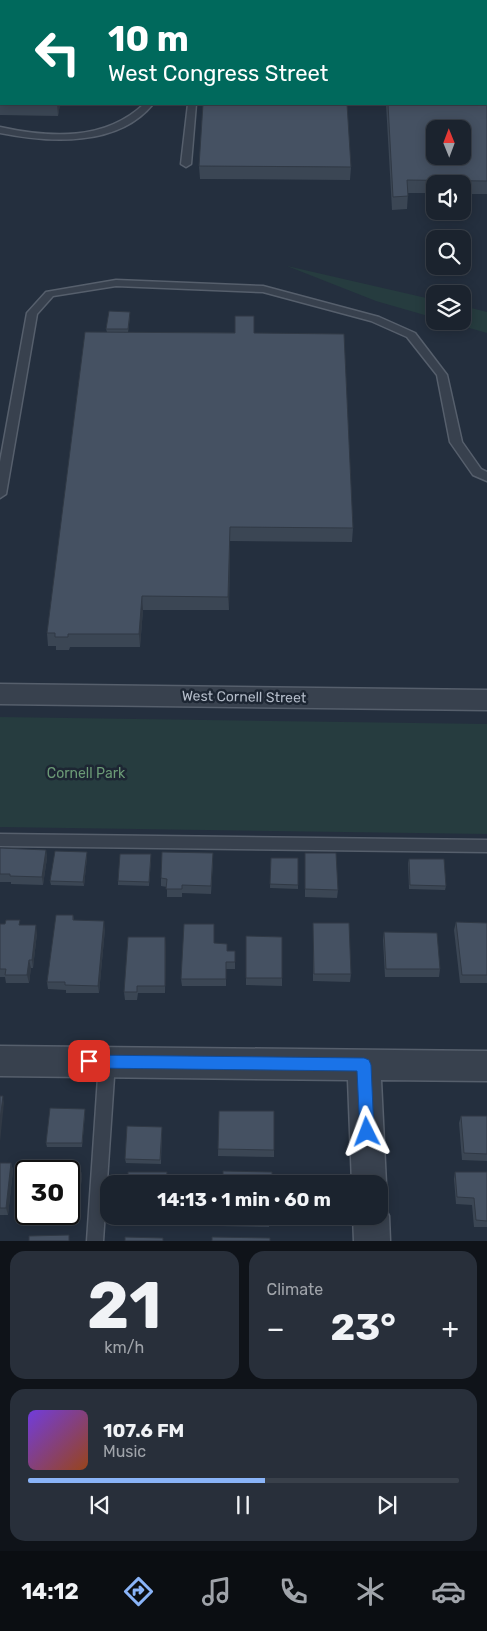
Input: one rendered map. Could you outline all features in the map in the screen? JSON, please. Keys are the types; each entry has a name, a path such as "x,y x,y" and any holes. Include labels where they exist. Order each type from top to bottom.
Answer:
{"street":[{"name":"West Cornell Street","path":"0,694 487,700"},
{"path":"0,1061 487,1066"},
{"path":"364,1065 369,1175"},
{"path":"371,1225 372,1241"}],"lane":[{"path":"0,130 47,136 101,133 134,119 148,105"},
{"path":"186,164 192,105"},
{"path":"0,494 32,313 50,294 84,286 116,283 263,289 375,319 411,335 442,375 456,442 477,472 487,477"},
{"path":"0,840 487,846"},
{"path":"96,1241 107,1062"}],"green space":[{"path":"287,266 426,298 426,315 376,301"},
{"path":"471,308 487,312 487,333 471,328"},
{"name":"Cornell Park","path":"0,717 487,724 487,834 0,827"}],"building":[{"path":"203,105 347,105 351,167 199,166"},
{"path":"388,105 487,105 487,181 471,181 471,175 426,175 426,180 407,180 408,196 393,197"},
{"path":"109,311 130,312 128,329 106,329"},
{"path":"235,316 254,316 254,333 344,334 353,528 230,527 228,597 142,596 139,634 68,634 68,637 55,637 55,633 47,633 85,332 235,333"},
{"path":"0,848 46,850 42,877 0,874"},
{"path":"55,851 87,852 83,882 50,881"},
{"path":"162,852 213,853 211,886 182,885 182,889 166,889 167,879 161,878"},
{"path":"305,853 336,853 338,890 305,889"},
{"path":"120,854 151,854 149,882 118,881"},
{"path":"271,858 298,858 298,885 270,884"},
{"path":"409,859 444,859 446,886 410,885"},
{"path":"56,915 73,915 73,920 104,921 98,986 65,985 65,982 47,982"},
{"path":"6,920 20,920 19,925 36,925 32,960 29,960 27,975 5,975 6,969 0,969 0,924 5,924"},
{"path":"456,922 487,923 487,975 462,975"},
{"path":"313,923 349,923 351,974 314,974"},
{"path":"184,924 214,924 214,943 227,944 227,951 235,951 235,962 226,962 226,979 181,979"},
{"path":"384,932 437,933 440,969 386,969"},
{"path":"246,936 282,937 282,978 246,978"},
{"path":"128,937 165,937 165,986 137,986 137,992 124,992"},
{"path":"0,1096 3,1096 0,1120"},
{"path":"50,1108 85,1109 82,1143 46,1143"},
{"path":"219,1111 274,1111 274,1150 218,1149"},
{"path":"461,1116 487,1116 487,1154 464,1153"},
{"path":"127,1126 162,1127 160,1160 125,1159"},
{"path":"0,1163 11,1163 6,1208 0,1208"},
{"path":"223,1171 272,1172 272,1175 223,1175"},
{"path":"128,1172 167,1172 167,1175 128,1175"},
{"path":"455,1172 487,1172 487,1221 476,1220 474,1198 457,1197"},
{"path":"69,1235 69,1241 29,1241 29,1236"},
{"path":"125,1237 163,1238 163,1241 125,1241"},
{"path":"212,1237 270,1238 270,1241 212,1241"}],"route":[{"path":"89,1061 364,1065 367,1132"}]}
